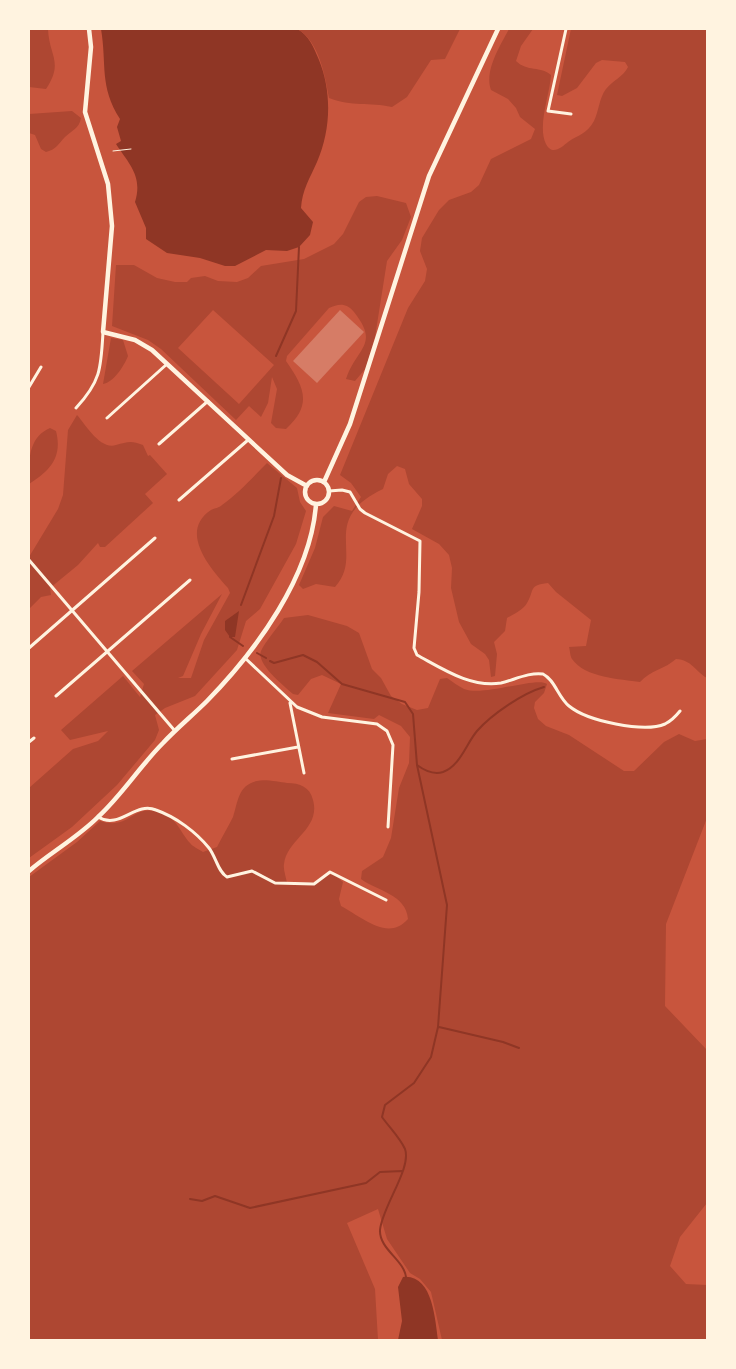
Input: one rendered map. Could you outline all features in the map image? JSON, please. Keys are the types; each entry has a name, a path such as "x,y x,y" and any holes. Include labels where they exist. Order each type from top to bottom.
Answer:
{"street":[{"path":"76,408 90,393 101,370 112,226 108,184 85,112 91,47 89,29"},
{"path":"324,482 350,424 428,176 498,29"},
{"path":"566,29 548,111 571,114"},
{"path":"103,332 144,344 287,475 308,486"},
{"path":"107,418 167,364"},
{"path":"29,387 41,367"},
{"path":"159,444 208,401"},
{"path":"179,500 248,440"},
{"path":"316,504 306,497 308,486 314,481 324,482"},
{"path":"316,504 326,501 329,491 324,482"},
{"path":"329,491 342,490 350,492 360,509 365,513 420,541 420,592 414,648 417,655 471,682 503,682 534,674 542,674 550,680 568,706 593,717 618,724 661,725 672,720 680,711"},
{"path":"29,871 98,818 144,764 207,701 245,658 282,602 303,558 312,534 316,504"},
{"path":"29,648 155,538"},
{"path":"29,560 176,731"},
{"path":"56,696 190,580"},
{"path":"245,658 290,702 310,713 322,717 370,722 382,726 387,731 393,745 388,827"},
{"path":"290,702 304,772"},
{"path":"29,742 34,738"},
{"path":"232,759 298,747"},
{"path":"98,818 113,821 139,809 156,809 174,818 197,836 209,848 222,872 227,877 252,872 275,883 314,884 330,872 386,900"}],"path":[{"path":"112,150 132,149"}],"shaded area":[{"path":"29,29 48,29 55,65 51,80 46,89 29,87"},
{"path":"101,29 297,29 308,38 323,72 328,98 328,111 322,150 303,195 301,208 313,222 310,235 299,247 287,251 266,250 235,266 225,266 200,258 167,253 146,239 146,228 135,202 137,193 136,177 130,164 116,144 121,141 117,127 120,119 113,107 106,86"},
{"path":"298,29 460,29 445,59 431,60 407,97 392,107 337,101 329,98 323,69 316,50"},
{"path":"509,29 533,29 521,46 516,61 525,67 547,72 551,75 543,128 548,148 554,150 588,129 596,117 600,100 604,93 628,67 625,62 602,60 596,63 577,88 562,96 557,95 571,29 707,29 707,678 686,661 676,659 640,682 594,674 585,670 572,659 569,647 586,646 591,620 556,592 548,583 537,585 525,605 518,612 507,618 505,631 494,642 497,654 495,676 491,677 489,660 485,654 471,644 459,622 451,588 452,568 449,555 439,544 412,529 422,506 422,499 409,484 405,469 397,466 388,474 383,489 364,501 352,513 347,525 346,562 343,575 335,587 316,584 303,589 299,585 315,548 323,517 334,506 352,511 361,497 351,483 340,475 408,308 425,281 427,269 420,251 422,238 439,210 449,200 471,192 479,185 491,159 531,139 535,129 520,117 516,108 508,99 491,90 489,83 491,67"},
{"path":"72,111 81,118 77,127 53,149 46,152 41,149 35,135 29,133 29,114"},
{"path":"377,196 406,203 411,217 402,240 387,261 375,337 366,368 355,381 346,379 364,346 365,332 362,323 346,305 336,305 329,308 287,356 286,361 301,387 303,403 300,411 286,429 276,428 271,423 277,389 272,377 268,403 261,417 249,406 236,420 161,349 148,340 112,326 116,265 134,265 157,278 175,282 187,282 191,278 205,276 218,281 237,282 248,278 261,266 304,259 334,244 343,234 359,202 366,197","holes":["213,310 274,365 239,404 178,348"]},
{"path":"111,338 123,340 128,356 115,377 103,384"},
{"path":"77,415 94,436 104,444 110,446 132,442 143,445 148,456 150,455 167,474 145,494 153,503 105,547 100,547 98,543 78,565 50,588 51,595 41,597 29,609 29,557 58,509 63,495 68,430"},
{"path":"50,428 56,431 58,440 56,456 48,469 29,484 33,445 42,432"},
{"path":"267,463 297,488 300,502 306,511 296,544 260,609 246,621 237,650 195,696 165,708 155,715 159,730 155,740 117,785 72,827 29,858 29,788 73,749 98,741 108,731 70,740 61,730 123,676 140,697 144,684 132,671 222,594 201,634 183,676 178,678 191,678 204,640 230,593 206,561 197,539 197,529 202,519 211,510 221,506 234,496"},
{"path":"239,611 235,637 230,637 225,630 225,621"},
{"path":"308,615 347,626 359,633 372,669 381,678 391,696 402,704 417,710 428,708 440,679 447,678 464,689 473,691 541,682 547,684 544,693 535,702 534,708 538,719 546,726 569,735 624,771 634,771 664,742 679,734 695,741 707,739 707,818 666,924 665,1006 707,1050 707,1203 680,1237 670,1266 686,1284 707,1285 707,1340 442,1340 431,1292 420,1279 410,1273 387,1239 378,1209 347,1223 375,1289 378,1340 29,1340 29,877 77,842 100,821 119,822 144,811 161,813 171,818 191,844 203,852 217,847 233,817 242,790 251,783 264,780 296,784 304,787 310,792 313,800 314,810 312,819 286,855 284,871 287,883 315,882 333,874 343,882 339,899 341,906 366,921 384,928 392,928 408,919 402,904 390,894 361,879 362,871 383,857 391,838 399,788 409,763 410,737 401,726 379,715 374,719 328,713 341,684 322,675 311,679 298,695 293,694 267,668 263,662 261,651 284,618"},
{"path":"403,1277 413,1278 421,1283 426,1290 434,1310 438,1340 398,1340 402,1321 398,1287"}],"building":[{"path":"340,310 364,332 317,383 293,361"}],"waterway":[{"path":"276,356 296,311 299,247"},
{"path":"241,605 274,516 281,478"},
{"path":"230,635 230,637 243,646"},
{"path":"257,653 266,658"},
{"path":"270,661 274,663 303,655 317,662 342,684 405,702 413,714 417,765 447,905 438,1027 431,1057 414,1083 385,1105 382,1117 403,1145 406,1157 401,1177 382,1221 381,1237 387,1249 401,1265 406,1277"},
{"path":"417,765 432,773 439,773 449,769 458,760 477,731 491,718 518,699 544,687"},
{"path":"439,1027 503,1042 519,1048"},
{"path":"190,1199 202,1201 215,1196 250,1208 366,1183 380,1172 402,1171"}]}
